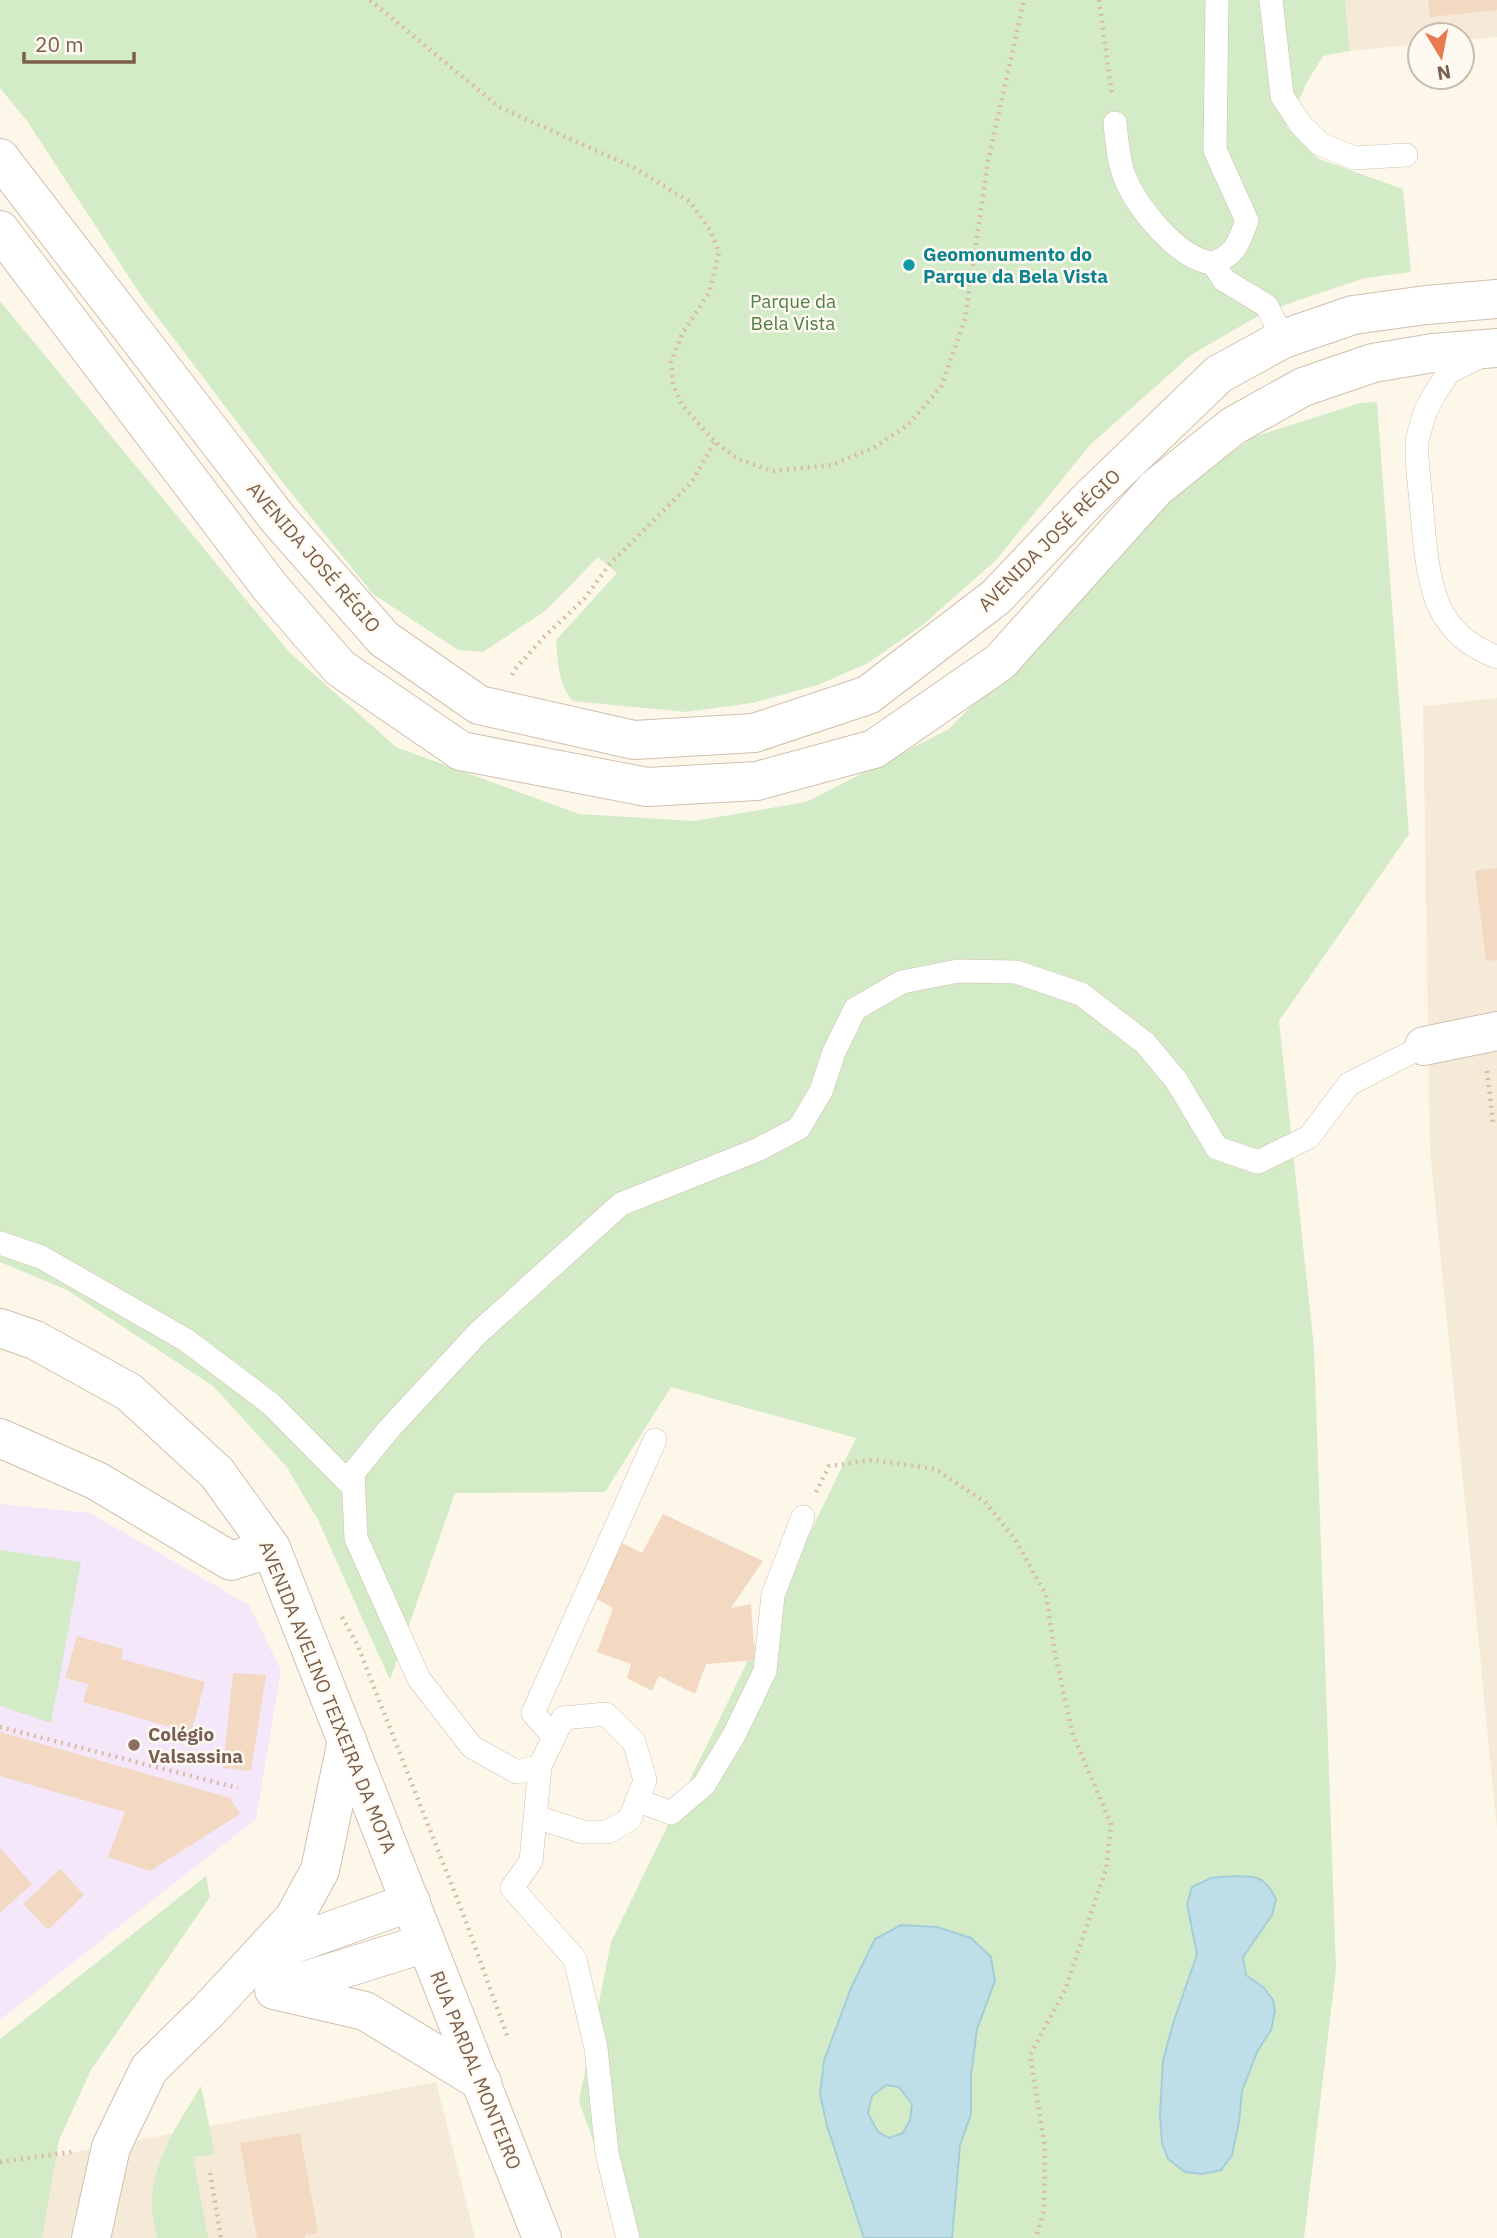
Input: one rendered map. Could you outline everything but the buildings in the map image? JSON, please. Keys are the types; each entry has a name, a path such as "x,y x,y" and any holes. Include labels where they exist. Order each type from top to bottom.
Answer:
{"street":[{"name":"AVENIDA JOSÉ RÉGIO","path":"0,158 279,520 384,639 479,705 634,740 754,733 868,695 996,597 1089,499 1219,374 1283,339 1353,315 1497,299"},
{"name":"AVENIDA JOSÉ RÉGIO","path":"0,230 270,587 340,668 461,751 647,787 757,781 874,749 1000,662 1156,488 1233,426 1303,387 1373,363 1433,353 1497,348"},
{"path":"1442,1042 1497,1031"},
{"name":"AVENIDA AVELINO TEIXEIRA DA MOTA","path":"0,1328 35,1340 129,1392 217,1473 271,1548 411,1902"},
{"path":"0,1438 97,1481 232,1560 271,1548"},
{"path":"267,1973 320,1870 347,1740"},
{"path":"91,2238 111,2147 149,2069 209,2010 267,1973 411,1902"},
{"name":"RUA PARDAL MONTEIRO","path":"411,1902 542,2238"},
{"path":"267,1973 426,1943"},
{"path":"267,1973 365,2011 482,2082"}],"lane":[{"path":"1115,123 1118,156 1125,179 1149,217 1180,248 1201,262 1213,263 1229,257 1238,244 1247,221 1215,150 1217,0"},
{"path":"1271,0 1282,96 1301,125 1320,144 1354,158 1406,155"},
{"path":"1213,263 1224,280 1267,306 1283,339"},
{"path":"1497,348 1449,372 1425,412 1417,458 1428,573 1434,598 1448,622 1467,641 1497,657"},
{"path":"540,1766 517,1772 471,1747 419,1679 356,1538 353,1472 389,1429 478,1334 621,1204 757,1150 799,1128 821,1091 834,1052 855,1009 902,982 958,971 1016,972 1081,994 1145,1044 1176,1080 1217,1148 1258,1162 1309,1137 1349,1084 1442,1042"},
{"path":"0,1242 41,1257 186,1340 271,1404 354,1487"},
{"path":"554,1737 533,1713 655,1440"},
{"path":"637,1800 671,1814 704,1785 734,1735 765,1671 773,1595 803,1517"},
{"path":"536,1817 583,1832 608,1832 631,1819 645,1780 634,1742 606,1714 563,1718 540,1766 531,1861 512,1888 575,1959 596,2048 607,2153 628,2238"}],"path":[{"path":"370,0 499,107 632,167 690,202 710,230 719,252 709,293 682,332 671,362 673,385 682,405 715,442 738,459 772,471 832,465 873,448 908,425 941,387 965,319 988,161 1024,0"},
{"path":"1099,0 1115,123"},
{"path":"497,709 515,669 544,636 585,598 609,565 691,483 715,442"},
{"path":"1442,1042 1488,1071 1493,1122 1497,1121"},
{"path":"803,1517 830,1466 873,1460 935,1469 985,1502 1015,1539 1046,1595 1055,1654 1073,1735 1111,1824 1106,1870 1065,1990 1030,2055 1045,2147 1044,2210 1036,2238"},
{"path":"0,1727 238,1788"},
{"path":"0,2162 111,2147"},
{"path":"210,2173 221,2238"}],"shaded area":[{"path":"1345,0 1497,0 1497,37 1476,39 1476,21 1406,21 1406,45 1350,51"},
{"path":"1497,698 1497,1828 1430,1149 1423,706"},
{"name":"Colégio Valsassina","path":"0,1504 90,1513 249,1605 281,1670 256,1819 0,2020"},
{"path":"436,2082 475,2238 0,2238 0,2167"}],"green space":[{"name":"Parque da Bela Vista","path":"0,0 1345,0 1350,51 1323,56 1306,84 1287,127 1319,159 1403,189 1411,272 1365,278 1296,301 1260,315 1191,355 1091,444 996,560 924,624 868,663 818,685 752,703 685,712 573,701 564,688 556,640 617,573 598,557 545,611 483,652 458,650 373,594 280,479 140,294 27,121 0,88"},
{"path":"0,301 290,653 396,747 579,814 694,821 806,802 949,729 1191,480 1254,437 1360,403 1377,402 1409,834 1279,1021 1314,1348 1336,1969 1304,2238 627,2238 579,2101 611,1942 856,1438 671,1387 605,1492 455,1493 390,1680 318,1520 286,1466 213,1386 67,1290 0,1262"},
{"path":"0,1550 81,1562 51,1723 0,1706"},
{"path":"206,1876 210,1897 91,2070 59,2140 42,2238 0,2238 0,2039"},
{"path":"201,2086 215,2154 193,2157 208,2238 157,2238 152,2205 157,2169 169,2140"}],"water":[{"path":"1233,1876 1259,1879 1268,1886 1276,1899 1272,1915 1243,1957 1246,1975 1264,1988 1273,2000 1275,2011 1271,2030 1257,2052 1242,2091 1232,2155 1221,2170 1203,2174 1185,2172 1168,2159 1162,2143 1160,2114 1163,2061 1197,1954 1187,1904 1192,1887 1211,1878"},
{"path":"901,1925 937,1927 971,1938 991,1957 995,1981 977,2029 971,2075 971,2114 960,2145 952,2238 864,2238 827,2126 820,2094 824,2061 851,1988 875,1939","holes":["886,2085 899,2087 912,2104 910,2120 903,2133 889,2138 878,2132 868,2113 872,2096"]}],"place":[{"name":"Geomonumento do Parque da Bela Vista","path":"909,265"},
{"name":"Colégio Valsassina","path":"134,1745"}]}
